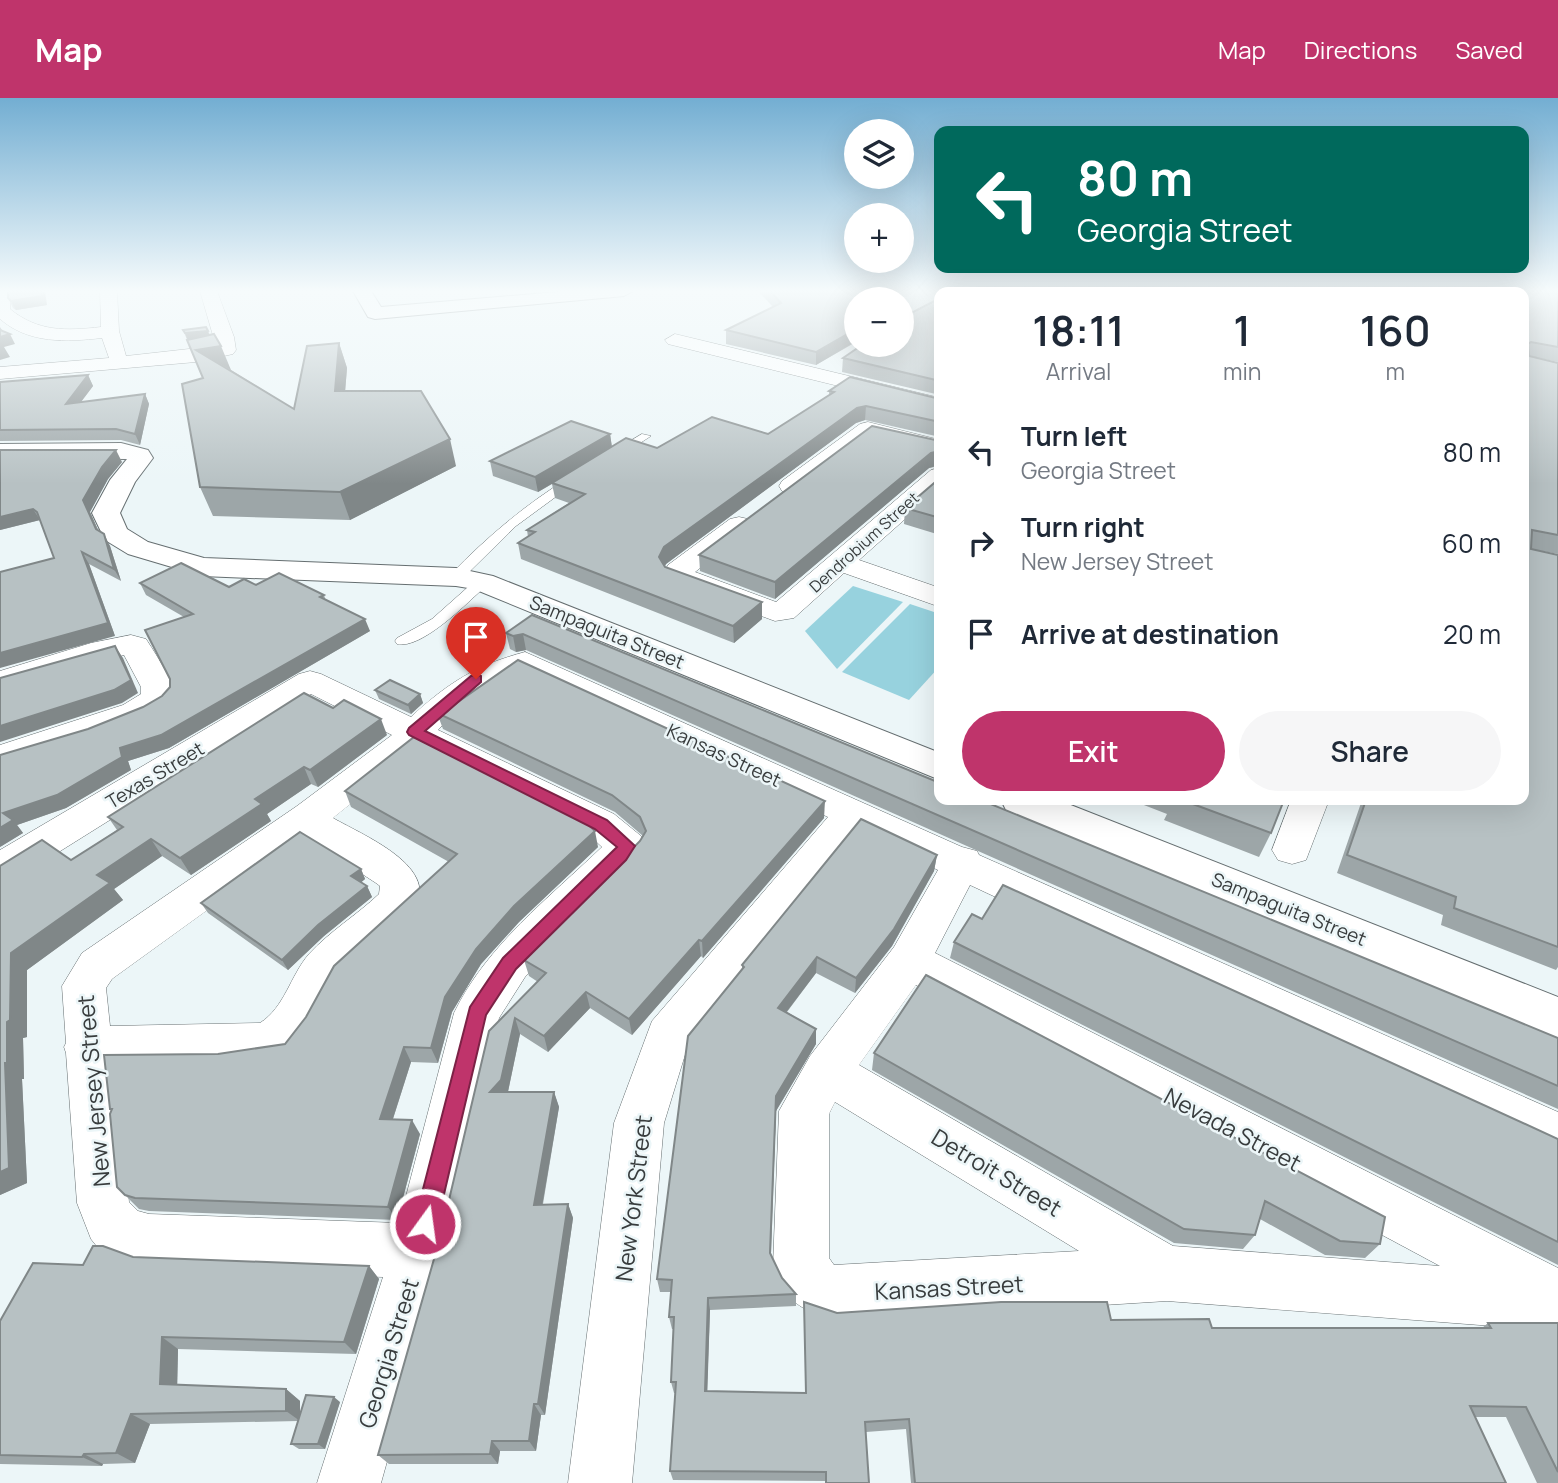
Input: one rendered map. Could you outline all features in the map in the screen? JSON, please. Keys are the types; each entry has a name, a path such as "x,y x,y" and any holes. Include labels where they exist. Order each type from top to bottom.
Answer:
{"main road":[{"name":"Sampaguita Street","path":"0,451 135,453 141,458 123,480 106,513 115,534 138,548 202,567 469,579 934,765"},
{"name":"Sampaguita Street","path":"1032,805 1558,1018"}],"street":[{"path":"117,356 118,361"},
{"path":"0,373 198,356"},
{"path":"739,356 934,403"},
{"path":"819,375 838,363"},
{"name":"Dendrobium Street","path":"934,446 866,430 678,571 677,575 775,612 789,609 838,562 934,480"},
{"path":"838,562 934,596"},
{"path":"0,682 102,650 131,644 135,646 157,687 158,698 153,704 135,713 0,757"},
{"name":"New Jersey Street","path":"419,1251 149,1241 130,1237 115,1229 107,1219 103,1203 84,986 97,966 391,756 476,679 504,665 525,662"},
{"name":"Kansas Street","path":"525,662 1558,1137"},
{"name":"Georgia Street","path":"310,681 601,824 626,846 620,856 510,964 477,1013 419,1251 349,1483"},
{"name":"Texas Street","path":"0,869 310,681"},
{"path":"1292,849 1308,805"},
{"name":"New York Street","path":"600,1483 639,1123 668,1035 852,814"},
{"path":"88,1047 260,1044 285,1034 296,1021 322,970 394,906 402,885 395,875 385,868 304,818"},
{"name":"Kansas Street","path":"962,861 909,960 827,1071 804,1111 801,1266 814,1285 835,1294 1167,1273 1558,1301"},
{"name":"Nevada Street","path":"909,960 1558,1301"},
{"name":"Detroit Street","path":"827,1071 1167,1273"}],"lane":[{"path":"402,641 436,622 469,579 485,546 536,502 646,436"}],"shaded area":[{"path":"853,586 903,602 837,669 805,631"},
{"path":"910,604 934,612 934,673 909,700 842,672"}],"building":[{"path":"194,356 205,356 294,409 305,356 338,356 335,391 421,391 450,439 340,492 200,487 182,384 203,378"},
{"path":"934,356 934,380 843,358"},
{"path":"1529,356 1558,363 1558,535 1532,530 1531,549 1558,555 1558,947 1454,908 1456,897 1347,855 1364,805 1529,805"},
{"path":"88,375 66,404 145,394 135,434 116,429 0,430 0,382"},
{"path":"850,377 934,398 934,421 866,406 857,408 664,547 659,557 665,567 762,602 733,626 518,543 535,532 527,530 585,494 552,483 626,438 657,448 712,417 768,434 834,392 829,391"},
{"path":"571,421 610,434 535,477 490,461"},
{"path":"872,426 934,440 934,452 775,582 699,555"},
{"path":"0,450 116,450 102,467 83,500 96,529 104,534 114,569 82,552 108,623 0,653 0,572 54,558 37,512 33,509 0,517"},
{"path":"934,483 934,516 905,508"},
{"path":"181,563 229,587 244,579 256,585 279,573 365,619 161,735 120,748 122,757 57,795 3,813 13,820 0,828 0,755 88,729 143,707 162,696 170,687 170,679 145,630 193,614 140,583"},
{"path":"532,615 934,781 934,805 993,805 1558,1038 1558,1086 523,634 513,636 506,633"},
{"path":"115,646 131,680 114,690 0,726 0,678"},
{"path":"518,660 825,801 702,941 699,940 629,1019 586,992 544,1036 515,1018 501,1080 490,1092 554,1092 534,1205 568,1204 538,1404 534,1404 529,1441 492,1441 490,1454 378,1455 440,1238 489,1031 546,973 524,960 640,841 646,831 640,817 612,795 437,713 450,701 455,704"},
{"path":"390,680 420,694 408,705 375,690"},
{"path":"304,693 333,708 344,700 381,719 310,770 304,767 255,799 262,804 180,858 151,839 97,875 110,883 11,953 10,1020 7,1022 5,1063 9,1168 0,1172 0,866 42,840 71,860 123,827 108,817"},
{"path":"414,737 583,820 595,831 514,906 476,949 445,997 431,1048 404,1047 380,1119 412,1120 388,1207 135,1198 125,1195 117,1187 110,1114 112,1109 104,1055 218,1054 285,1044 306,1017 334,966 457,854 345,791"},
{"path":"1195,805 1282,805 1271,833"},
{"path":"861,819 937,855 894,929 856,978 817,957 778,1008 816,1029 776,1096 770,1253 782,1278 796,1294 708,1298 705,1391 806,1393 804,1302 837,1313 1001,1302 1107,1302 1111,1320 1209,1319 1212,1328 1491,1328 1488,1323 1558,1323 1558,1472 1526,1407 1470,1406 1506,1483 915,1483 909,1419 865,1422 869,1483 826,1483 826,1472 670,1471 676,1382 671,1382 674,1317 669,1317 672,1280 657,1279 688,1036"},
{"path":"300,832 361,869 351,876 367,886 318,925 282,960 201,903"},
{"path":"1003,885 1558,1139 1558,1242 954,942 972,914 982,919"},
{"path":"926,975 1385,1217 1380,1244 1340,1241 1265,1201 1255,1235 1184,1229 874,1053"},
{"path":"93,1246 103,1246 133,1257 369,1266 344,1342 162,1337 160,1384 286,1389 286,1411 131,1414 116,1453 84,1454 82,1457 0,1455 0,1321 33,1263 83,1265"},
{"path":"306,1395 334,1397 318,1444 291,1444"}],"route":[{"path":"425,1224 477,1013 510,964 620,856 626,846 601,824 415,732 476,679"}]}
